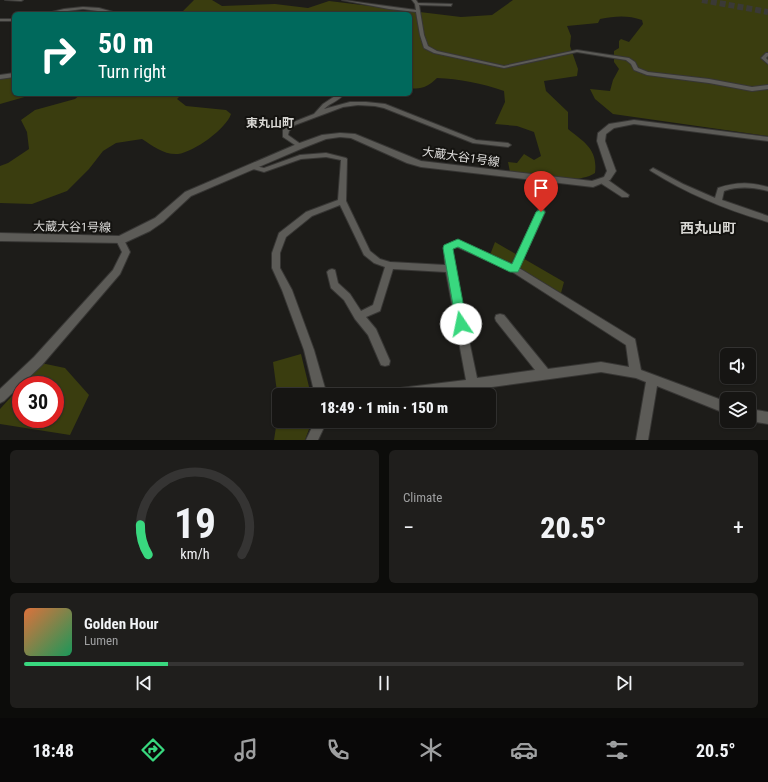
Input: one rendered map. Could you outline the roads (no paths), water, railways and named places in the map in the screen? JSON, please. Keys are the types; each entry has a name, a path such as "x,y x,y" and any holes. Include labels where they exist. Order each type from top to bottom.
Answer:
{"street":[{"path":"7,0 21,0"},
{"path":"344,0 419,12"},
{"path":"451,5 416,2 422,35 426,47 436,52 504,66 577,51 627,59 633,63 636,70 647,73 702,80 752,89 768,87"},
{"path":"58,12 82,8 98,9 110,12"},
{"path":"412,13 419,12"},
{"path":"0,20 12,20"},
{"path":"768,54 763,58 768,63"},
{"path":"0,77 12,75"},
{"path":"316,115 325,105 340,96"},
{"path":"300,146 285,136 286,130 294,124 336,106 354,102 385,106 475,142 508,144"},
{"path":"625,195 605,182 610,177 612,170 600,137 602,130 609,126 620,123 634,122 768,139"},
{"name":"大蔵大谷1号線","path":"0,237 120,240 159,220 188,194 300,146 325,137 340,135 352,136 410,161 431,166 580,184 605,182"},
{"path":"251,167 264,170 300,157 326,155 344,159 342,201 368,253 377,261 390,265 450,269"},
{"path":"653,170 668,180 718,202 768,218"},
{"path":"718,202 721,190 734,185 768,189"},
{"path":"319,388 309,350 287,290 276,268 276,253 282,235 309,214 342,201"},
{"path":"514,269 541,212"},
{"path":"0,397 38,361 117,272 126,252 120,240"},
{"path":"473,384 450,269 448,248 458,243 514,269 631,342 636,373"},
{"path":"359,316 377,308 390,265"},
{"path":"332,272 334,285 347,297 359,316 372,332 385,361"},
{"path":"500,318 545,374"},
{"path":"444,388 601,367 636,373 720,405"},
{"path":"642,440 652,380"},
{"path":"756,416 768,418"},
{"path":"312,440 318,428"}],"tunnel":[{"path":"702,0 768,12"}],"district":[{"name":"東丸山町","path":"270,123"},
{"name":"西丸山町","path":"708,228"}]}
